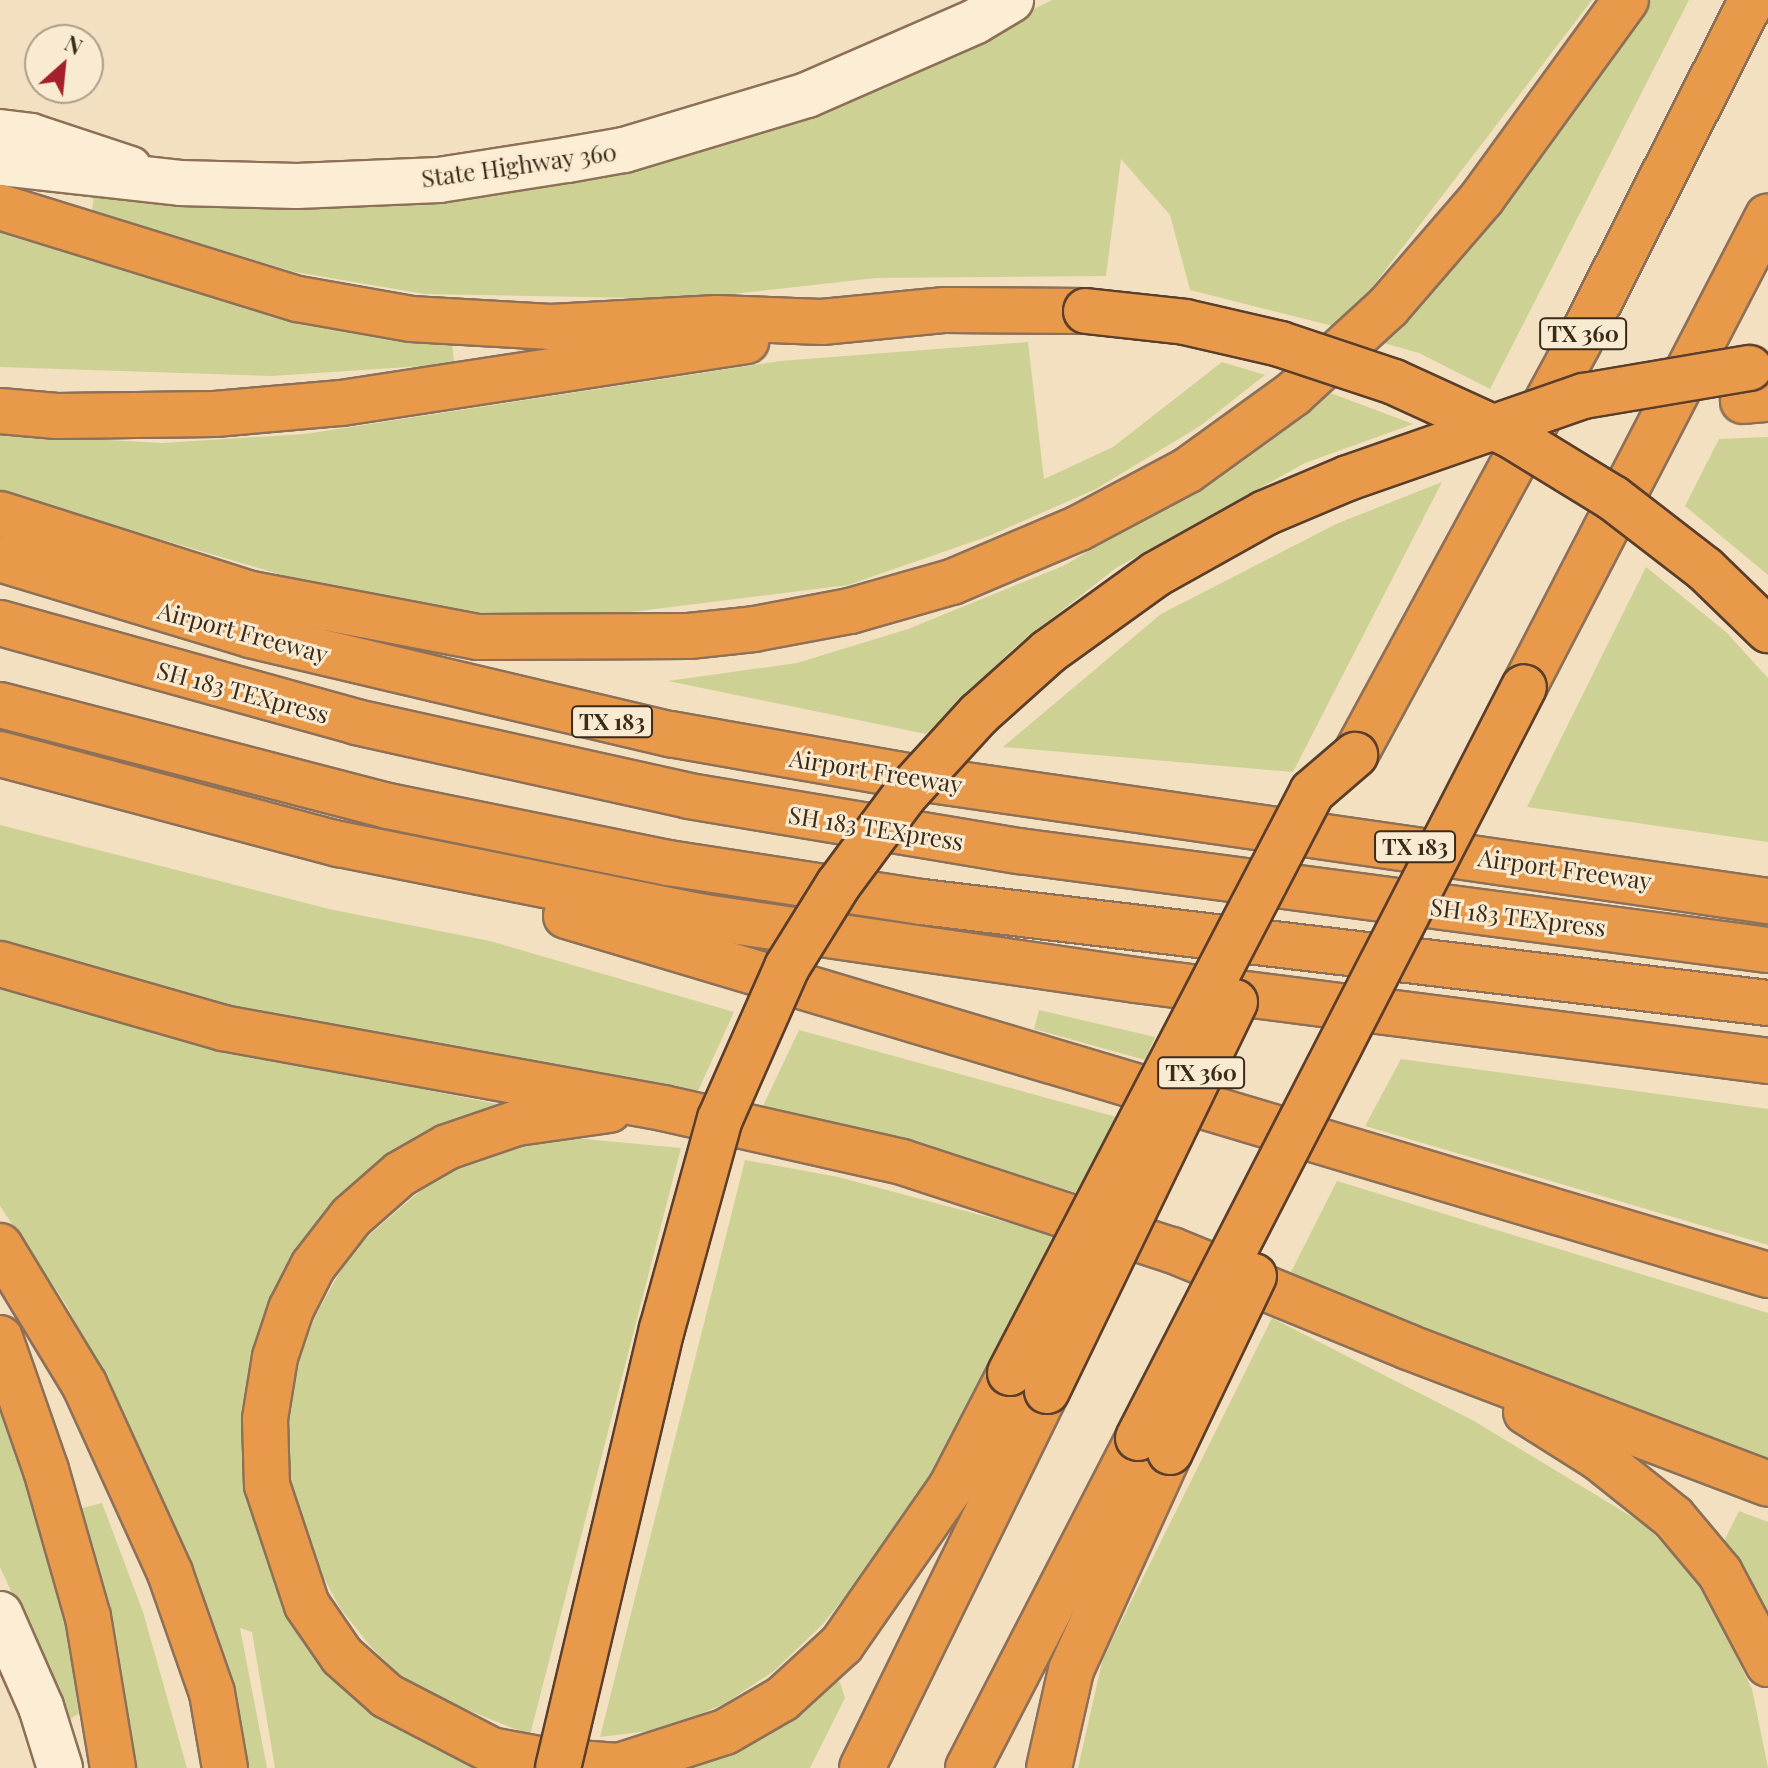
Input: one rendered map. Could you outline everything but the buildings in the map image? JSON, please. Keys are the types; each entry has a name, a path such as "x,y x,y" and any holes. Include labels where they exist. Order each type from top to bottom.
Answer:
{"highway":[{"path":"0,514 247,593 477,637 689,636 754,629 850,611 952,582 1079,528 1188,470 1293,394 1388,307 1482,198 1626,0"},
{"name":"TX 360","path":"862,1768 1028,1382 1404,662 1580,340 1752,0"},
{"path":"0,207 252,286 386,316 551,327 717,318 822,322 945,310 1086,311 1185,322 1280,344 1394,382 1510,435 1613,498 1705,569 1768,630"},
{"path":"1049,1768 1071,1670 1154,1445 1265,1192 1768,216"},
{"path":"0,411 57,416 215,414 342,403 738,343 822,322"},
{"path":"558,1768 662,1329 720,1119 761,1017 846,874 904,796 979,714 1048,652 1156,574 1265,513 1348,478 1584,396 1768,367"},
{"path":"1524,417 1604,418 1768,399"},
{"name":"Airport Freeway","path":"0,559 250,635 670,734 924,779 1593,873 1768,901"},
{"name":"SH 183 TEXpress","path":"0,623 215,686 592,778 858,827 1768,950"},
{"path":"0,705 388,806 669,863 922,902 1768,1003"},
{"path":"0,754 339,844 715,962 1768,1275"},
{"path":"339,844 561,892 748,924 1768,1061"},
{"path":"1593,873 1768,875"},
{"path":"0,964 223,1028 371,1059 663,1108 902,1162 1034,1201 1276,1290 1408,1347 1768,1484"},
{"path":"663,1108 517,1123 447,1147 400,1174 351,1217 313,1266 291,1309 275,1357 265,1419 267,1485 307,1605 342,1656 387,1696 491,1750 549,1761 619,1766 725,1732 782,1699 842,1644 1028,1382"},
{"path":"0,1246 84,1384 170,1573 212,1693 225,1768"},
{"path":"0,1338 46,1470 88,1617 113,1768"},
{"path":"1408,1347 1599,1458 1673,1517 1720,1573 1768,1664"},
{"path":"968,1768 1154,1445"}],"main road":[{"name":"State Highway 360","path":"0,163 180,183 297,186 439,180 624,150 807,95 976,21 1011,0"},
{"path":"0,1614 41,1707 60,1768"}],"street":[{"path":"0,130 31,134 180,183"}],"green space":[{"path":"1052,0 1592,0 1341,328 1190,290 1170,215 1121,159 1106,276 876,278 687,299 425,294 295,272 92,211 94,195 292,210 469,195 900,76"},
{"path":"1651,0 1689,0 1490,389 1419,353 1380,342 1596,81"},
{"path":"0,220 452,340 454,364 272,376 0,367"},
{"path":"1028,342 1044,479 1113,447 1222,362 1265,375 1200,426 1096,489 989,536 848,585 615,614 484,614 313,584 0,492 0,434 162,443 305,434 780,361"},
{"path":"1317,388 1413,424 1305,463 1116,568 1015,647 926,734 668,681 797,663 908,629 1063,566 1241,462"},
{"path":"1768,437 1768,575 1685,506 1719,439"},
{"path":"1442,482 1293,772 1003,747 1161,614 1336,524"},
{"path":"1646,567 1726,632 1768,678 1768,842 1527,807"},
{"path":"0,825 329,909 490,941 734,1012 698,1091 453,1056 243,1015 0,945"},
{"path":"0,989 206,1045 502,1105 435,1131 263,1322 247,1389 243,1439 250,1502 274,1582 324,1657 369,1705 410,1733 484,1768 275,1768 252,1632 240,1628 267,1768 239,1768 199,1596 141,1452 67,1306 0,1206"},
{"path":"1039,1010 1155,1037 1145,1060 1034,1029"},
{"path":"799,1030 1120,1118 1080,1194 934,1148 763,1106"},
{"path":"1401,1059 1768,1109 1768,1245 1365,1126"},
{"path":"563,1137 681,1148 530,1735 413,1688 371,1647 340,1608 309,1550 293,1499 286,1428 294,1372 315,1316 353,1249 441,1173 506,1148"},
{"path":"745,1160 838,1177 1056,1235 999,1358 952,1440 894,1535 823,1624 774,1671 724,1704 665,1729 600,1737"},
{"path":"1337,1181 1768,1313 1768,1466 1289,1276"},
{"path":"1272,1318 1474,1421 1647,1526 1704,1591 1752,1689 1768,1768 1078,1768 1103,1658"},
{"path":"0,1405 40,1510 67,1620 80,1713 70,1719 0,1567"},
{"path":"102,1503 143,1612 187,1768 128,1768 79,1509"},
{"path":"1739,1511 1768,1522 1768,1613 1721,1547"},
{"path":"823,1678 840,1682 845,1698 810,1768 691,1768 744,1741"}]}
